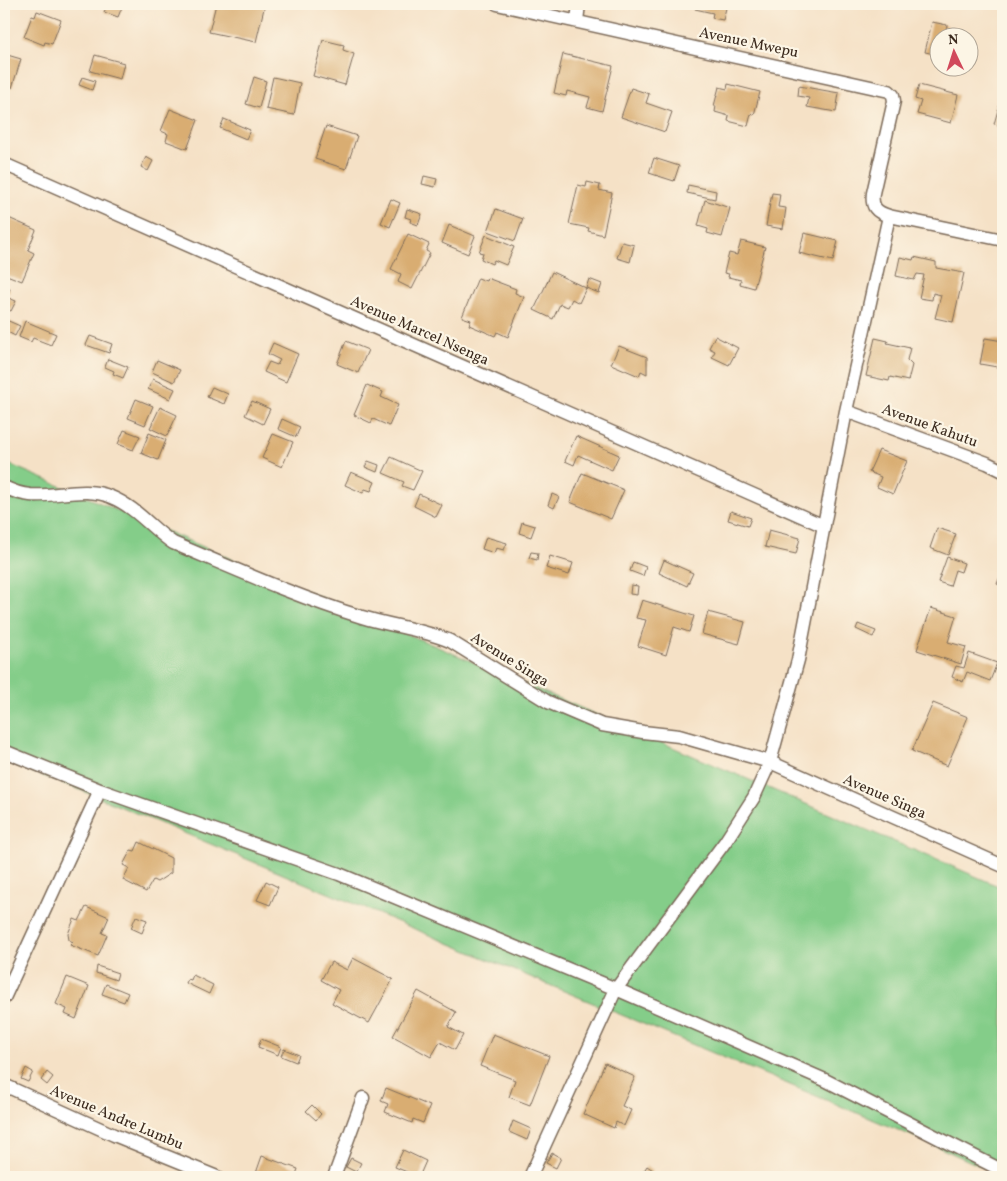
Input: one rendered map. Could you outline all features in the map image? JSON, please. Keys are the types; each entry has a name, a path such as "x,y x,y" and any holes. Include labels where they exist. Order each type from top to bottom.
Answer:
{"street":[{"name":"Avenue Mwepu","path":"497,4 889,90 893,95 893,110 872,200 874,209 881,214 889,216"},
{"path":"577,21 579,4"},
{"name":"Avenue Marcel Nsenga","path":"4,164 824,526"},
{"path":"530,1177 616,989 725,842 754,797 770,762 798,660 846,411 889,216 1003,240"},
{"name":"Avenue Kahutu","path":"846,411 987,463 1003,471"},
{"name":"Avenue Singa","path":"4,487 29,495 94,492 110,496 146,519 173,544 362,617 438,636 450,641 548,702 602,725 679,736 770,762 1003,866"},
{"path":"4,752 100,790 339,874 616,989 824,1080 1003,1171"},
{"path":"4,998 100,790"},
{"name":"Avenue Andre Lumbu","path":"4,1085 114,1135 217,1177"},
{"path":"334,1177 363,1098"}],"green space":[{"path":"4,462 1003,888 1003,1176 927,1142 83,791 4,761"}],"building":[{"path":"108,4 122,7 118,17 104,12"},
{"path":"216,4 265,4 256,42 209,32"},
{"path":"697,4 727,4 723,20 712,18 713,13 695,9"},
{"path":"37,11 61,20 52,44 45,42 44,45 24,37 32,16 35,17"},
{"path":"932,22 947,25 947,28 931,28"},
{"path":"930,31 930,53 925,52"},
{"path":"323,40 344,45 343,50 354,54 345,85 313,76"},
{"path":"4,54 21,59 12,88 4,85"},
{"path":"563,54 613,66 602,111 587,107 590,97 567,91 566,96 554,93"},
{"path":"95,55 124,63 120,79 90,71"},
{"path":"82,77 95,81 92,90 79,85"},
{"path":"254,77 266,81 259,108 246,104"},
{"path":"273,77 300,83 294,115 266,109"},
{"path":"728,84 760,92 754,115 751,114 748,126 728,121 729,116 715,112 716,106 714,106 719,87 727,89"},
{"path":"919,85 958,95 951,123 917,114 921,101 915,99"},
{"path":"799,86 839,93 836,112 807,107 809,98 798,96"},
{"path":"631,88 649,94 646,103 672,112 665,132 621,117"},
{"path":"1000,103 1003,103 1003,126 994,124"},
{"path":"170,109 198,120 187,149 166,141 168,134 161,131"},
{"path":"224,119 250,130 246,139 220,128"},
{"path":"326,126 357,136 346,169 315,159"},
{"path":"146,157 153,161 148,171 141,167"},
{"path":"654,158 679,166 674,181 649,173"},
{"path":"424,176 437,179 435,187 422,184"},
{"path":"587,182 600,185 599,190 612,193 603,235 588,231 589,228 569,224 578,185 586,187"},
{"path":"688,185 716,191 715,199 687,193"},
{"path":"772,193 780,194 778,207 786,208 783,229 766,226"},
{"path":"391,199 400,203 390,227 381,223"},
{"path":"705,200 730,208 722,237 707,233 708,229 698,226"},
{"path":"407,209 422,214 418,225 410,222 411,219 405,217"},
{"path":"496,209 523,219 515,241 488,231"},
{"path":"4,216 36,230 28,250 34,253 22,281 4,274"},
{"path":"449,225 475,236 468,254 442,243"},
{"path":"804,233 838,241 833,261 799,253"},
{"path":"408,234 429,244 426,251 430,253 412,289 398,282 401,274 391,269"},
{"path":"486,235 514,247 506,265 494,260 492,264 481,259 483,253 479,252"},
{"path":"741,241 765,247 754,288 740,284 741,280 728,277 729,274 724,273 729,253 737,255"},
{"path":"622,242 634,245 630,262 617,258"},
{"path":"900,257 913,260 914,257 936,262 936,268 964,273 953,322 935,318 941,295 933,293 932,300 919,298 924,275 917,274 914,280 896,276"},
{"path":"552,272 586,288 579,303 572,299 568,307 560,304 553,319 534,310"},
{"path":"478,278 486,281 487,278 516,289 515,293 524,297 508,337 497,332 495,336 469,325 471,320 462,317"},
{"path":"589,279 602,284 599,293 586,288"},
{"path":"4,287 10,289 6,297 16,301 11,311 4,308"},
{"path":"4,319 20,326 15,336 4,330"},
{"path":"25,321 56,334 51,345 33,338 31,342 19,337"},
{"path":"90,336 112,344 109,353 86,345"},
{"path":"715,336 738,348 729,365 712,357 715,351 709,348"},
{"path":"875,338 888,341 887,343 910,348 907,360 912,365 908,381 890,377 889,381 866,376"},
{"path":"985,338 1003,341 1003,368 980,364"},
{"path":"346,341 368,350 358,373 337,364"},
{"path":"273,343 298,354 286,382 264,372 269,362 277,365 280,360 268,354"},
{"path":"619,346 647,357 647,374 641,371 639,376 611,364"},
{"path":"108,359 128,367 123,378 113,374 114,371 105,367"},
{"path":"157,360 180,370 174,382 152,372"},
{"path":"153,379 175,389 170,399 148,389"},
{"path":"367,385 383,392 381,397 398,405 389,426 373,419 371,423 354,415"},
{"path":"212,387 228,394 224,404 207,397"},
{"path":"136,399 153,406 145,425 128,418"},
{"path":"252,401 270,409 263,424 245,415"},
{"path":"160,407 177,415 167,436 150,428"},
{"path":"282,419 300,427 296,437 278,429"},
{"path":"124,430 140,436 133,450 118,444"},
{"path":"149,433 166,440 158,460 141,453"},
{"path":"273,434 293,442 282,467 262,458"},
{"path":"576,436 619,455 612,470 578,455 574,465 565,461"},
{"path":"879,450 907,461 893,494 877,487 881,477 869,472"},
{"path":"391,457 422,471 413,490 402,486 404,482 383,473"},
{"path":"368,461 379,465 377,472 365,467"},
{"path":"351,472 375,482 371,491 365,489 363,493 345,485"},
{"path":"582,473 624,490 611,519 570,502"},
{"path":"419,494 442,505 436,517 414,506"},
{"path":"552,494 559,497 554,508 548,505"},
{"path":"731,511 751,518 748,526 728,520"},
{"path":"522,522 535,526 531,537 519,533"},
{"path":"937,528 956,534 948,555 930,548"},
{"path":"769,530 800,538 796,554 765,547"},
{"path":"486,537 507,543 504,550 496,548 494,553 482,549"},
{"path":"531,552 538,553 537,560 529,558"},
{"path":"550,556 573,563 569,575 546,568"},
{"path":"947,557 964,563 961,572 955,570 950,586 938,582"},
{"path":"664,560 693,573 687,586 659,573"},
{"path":"633,562 646,567 643,576 630,571"},
{"path":"1003,569 1003,586 997,584"},
{"path":"631,585 638,586 637,595 630,594"},
{"path":"642,600 694,616 689,632 674,627 666,655 638,646 646,620 636,618"},
{"path":"931,608 956,616 948,642 966,647 961,664 917,650"},
{"path":"708,612 745,622 739,644 702,634"},
{"path":"858,624 876,631 873,637 856,629"},
{"path":"969,653 997,663 990,681 967,672 963,682 952,677 956,666 964,668"},
{"path":"933,703 968,717 947,766 912,751"},
{"path":"139,842 171,858 171,873 157,882 153,880 146,892 123,880 129,868 123,865 131,850 135,851"},
{"path":"266,881 278,887 270,905 257,900"},
{"path":"86,907 109,917 102,933 107,935 98,956 70,945 73,942 69,940 68,934 74,919 79,921"},
{"path":"136,916 147,920 142,933 131,928"},
{"path":"353,958 393,979 369,1023 332,1003 339,990 321,980 331,962 347,970"},
{"path":"97,966 118,973 116,980 96,973"},
{"path":"193,975 213,985 209,994 186,983 188,979 191,980"},
{"path":"67,977 89,986 76,1019 65,1014 67,1009 56,1004"},
{"path":"106,984 128,993 124,1002 102,994"},
{"path":"418,991 456,1012 448,1027 463,1035 455,1050 440,1042 431,1057 393,1036"},
{"path":"493,1034 549,1056 530,1105 509,1097 515,1080 480,1066"},
{"path":"261,1039 281,1047 278,1055 258,1047"},
{"path":"284,1049 299,1055 296,1062 281,1056"},
{"path":"605,1063 635,1077 622,1106 631,1110 624,1126 616,1122 614,1128 583,1114"},
{"path":"26,1068 33,1072 28,1082 21,1079"},
{"path":"47,1072 53,1077 47,1085 41,1080"},
{"path":"386,1088 430,1106 423,1123 413,1119 412,1123 385,1112 388,1104 381,1101"},
{"path":"312,1105 321,1114 316,1120 306,1111"},
{"path":"513,1121 531,1129 527,1140 509,1132"},
{"path":"403,1150 426,1161 419,1177 395,1167"},
{"path":"552,1153 561,1158 556,1168 546,1163"},
{"path":"262,1156 298,1169 295,1177 255,1176"},
{"path":"351,1158 361,1163 356,1172 346,1167"},
{"path":"647,1166 653,1170 650,1175 654,1177 640,1177"}]}
